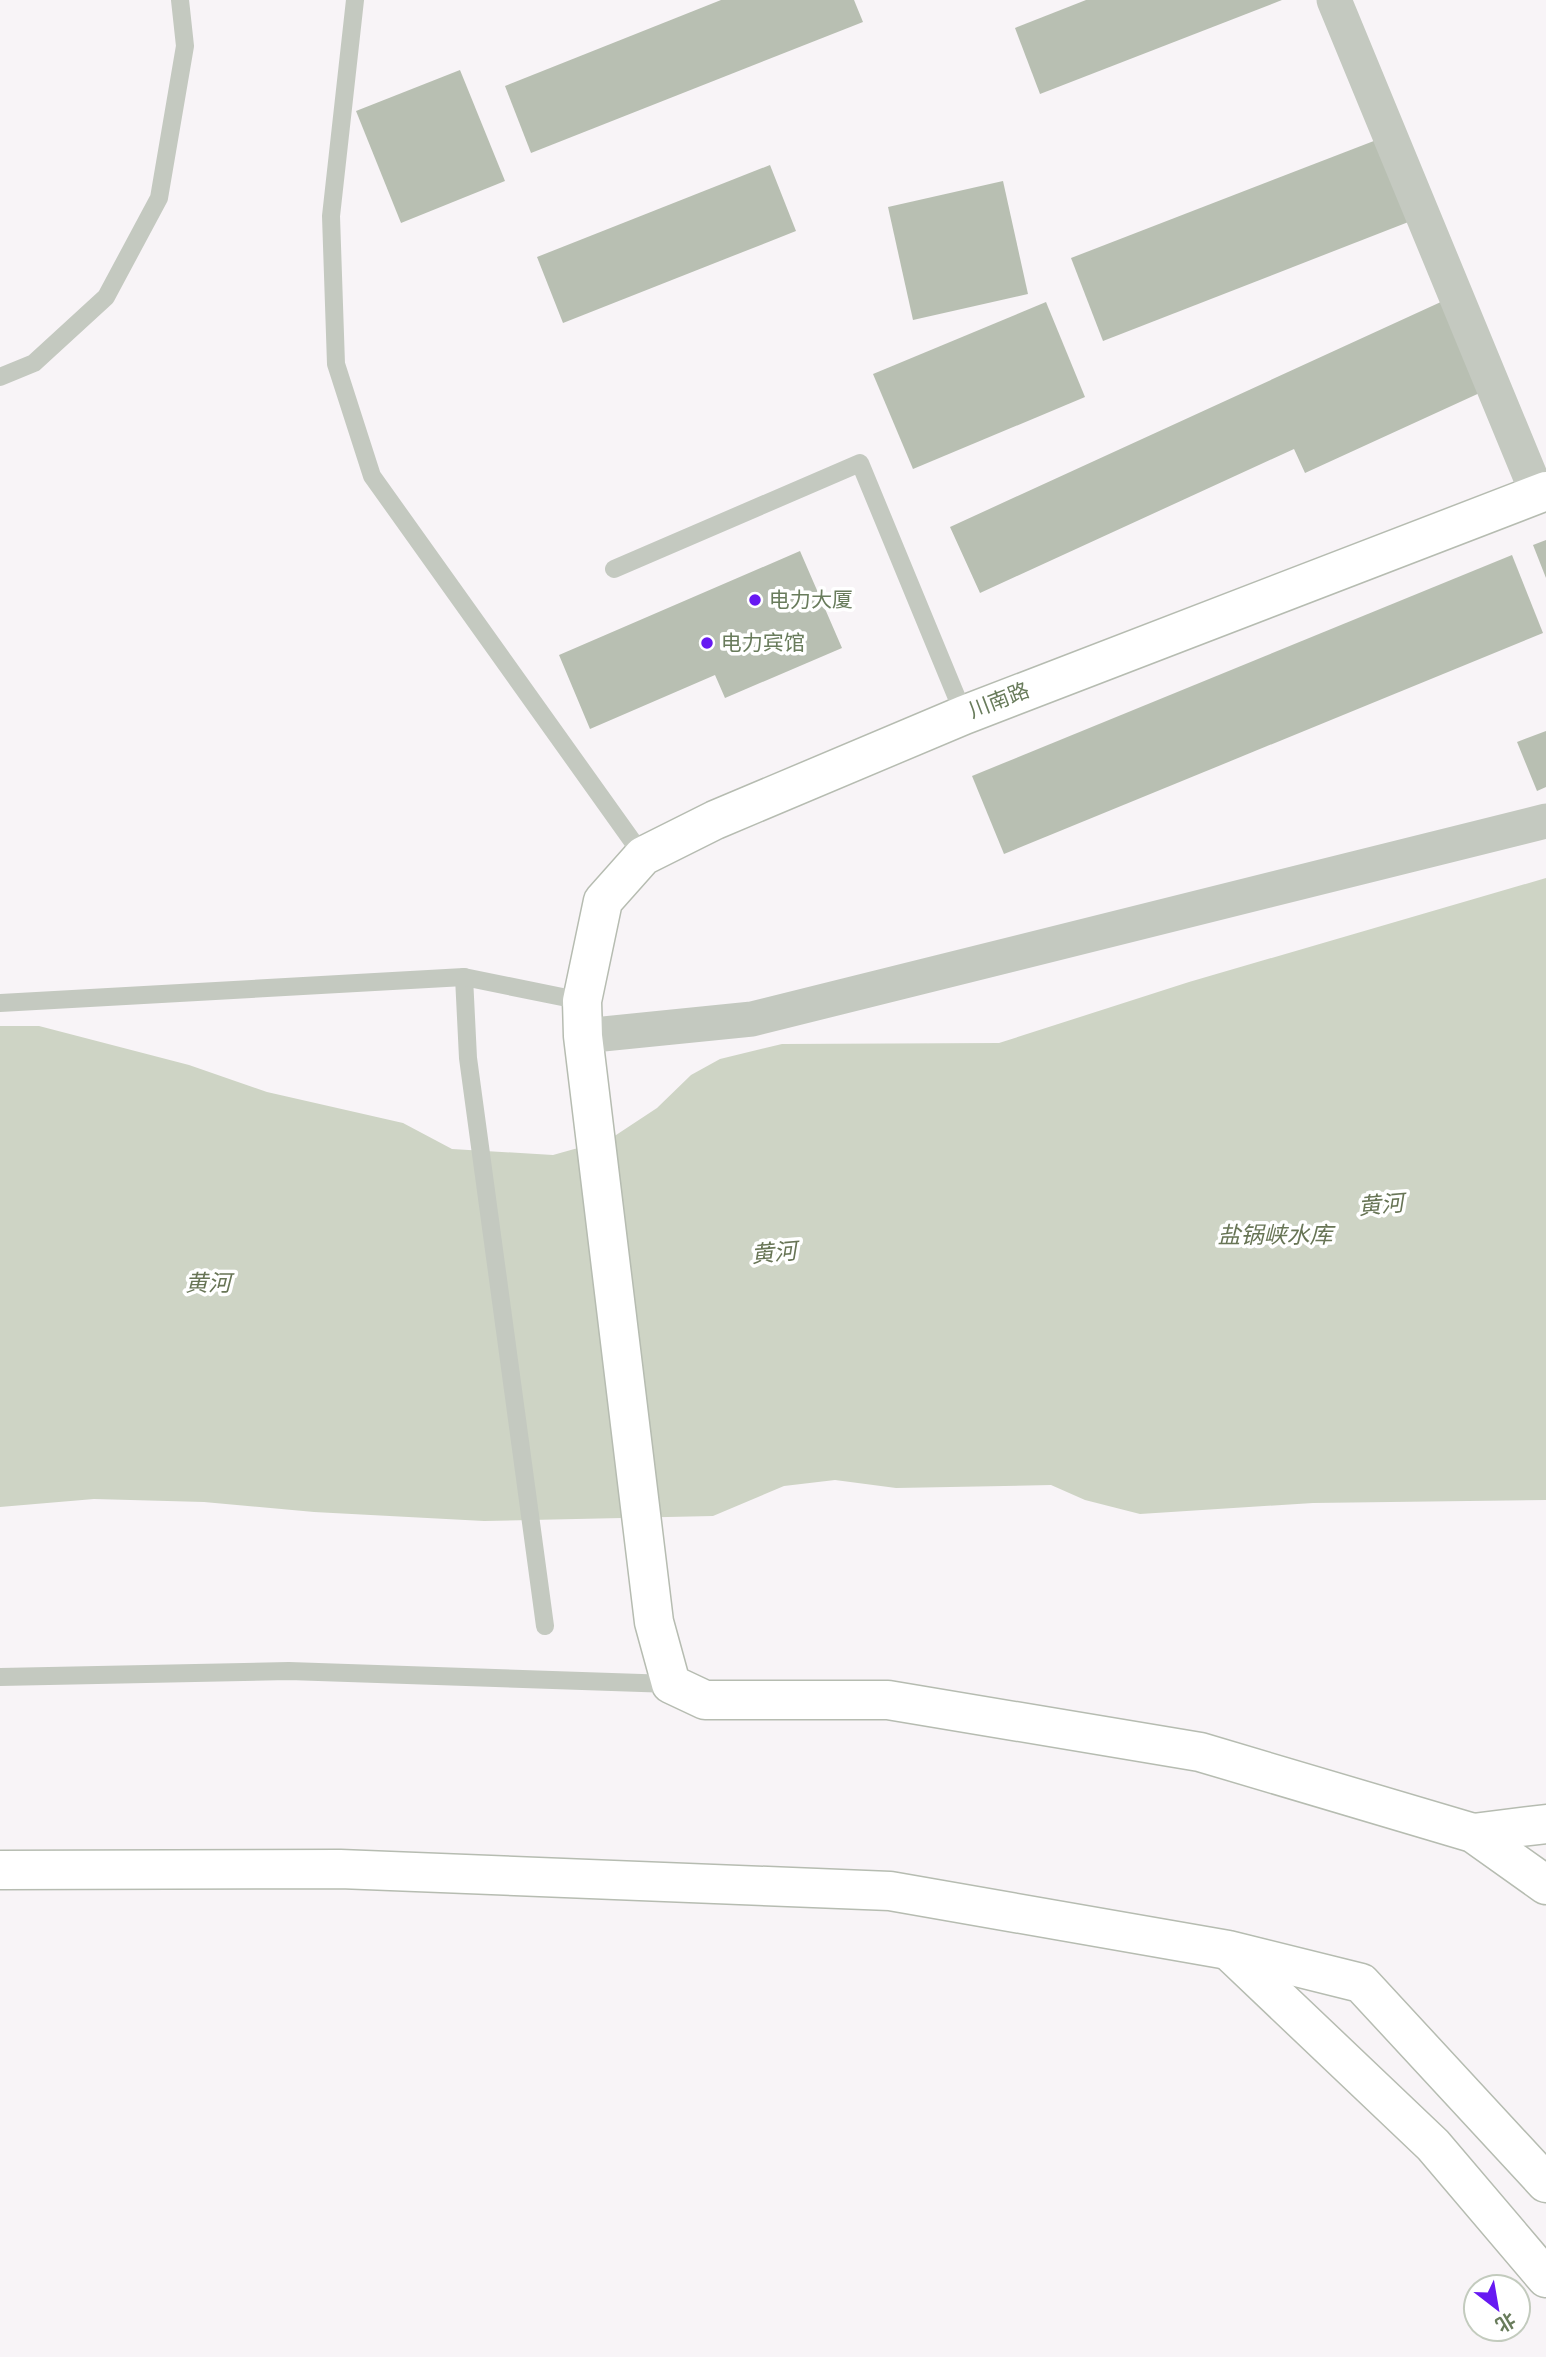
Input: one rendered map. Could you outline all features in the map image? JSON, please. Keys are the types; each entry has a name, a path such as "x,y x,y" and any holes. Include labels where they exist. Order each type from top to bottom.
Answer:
{"main road":[{"name":"川南路","path":"671,1684 654,1622 582,1018 603,901 643,856 715,820 964,715 1542,493"},
{"path":"671,1684 705,1700 888,1700 1200,1752 1474,1833 1546,1885"},
{"path":"1474,1833 1546,1824"},
{"path":"0,1870 340,1869 890,1891 1228,1950 1362,1983 1546,2183"},
{"path":"1228,1950 1433,2145 1546,2278"}],"street":[{"path":"1334,0 1542,493"},
{"path":"582,1018 752,1019 1546,821"}],"lane":[{"path":"0,377 34,363 106,297 159,198 186,46 180,0"},
{"path":"355,0 331,216 336,364 372,476 643,856"},
{"path":"614,569 860,463 964,715"},
{"path":"464,977 468,1058 545,1626"},
{"path":"0,1003 464,977 582,1018"},
{"path":"0,1677 289,1671 671,1684"}],"water":[{"name":"盐锅峡水库","path":"1546,878 1546,1500 1313,1503 1140,1514 1085,1500 1051,1485 896,1488 835,1480 784,1486 713,1516 484,1521 314,1512 204,1502 94,1499 0,1507 0,1026 39,1026 189,1065 267,1092 403,1123 452,1149 553,1155 610,1139 657,1108 691,1075 720,1059 782,1044 999,1043 1189,982"}],"building":[{"path":"721,0 854,0 863,22 531,153 505,86"},
{"path":"1086,0 1282,0 1040,94 1015,28"},
{"path":"460,70 505,181 401,223 356,111"},
{"path":"1379,139 1411,221 1103,341 1071,258"},
{"path":"770,165 796,231 563,323 537,257"},
{"path":"1003,181 1028,294 913,320 888,207"},
{"path":"1443,301 1484,391 1305,473 1294,449 980,593 950,527"},
{"path":"1046,302 1085,397 913,469 873,374"},
{"path":"1546,540 1546,578 1533,545"},
{"name":"电力大厦","path":"800,551 842,648 725,698 715,675 590,729 559,655"},
{"path":"1512,555 1543,633 1004,854 972,776"},
{"path":"1546,731 1546,787 1537,791 1517,742"}],"place":[{"name":"电力大厦","path":"755,600"},
{"name":"电力宾馆","path":"707,643"}],"water label":[{"name":"黄河","path":"1381,1206"},
{"name":"黄河","path":"774,1254"},
{"name":"黄河","path":"208,1284"}]}
